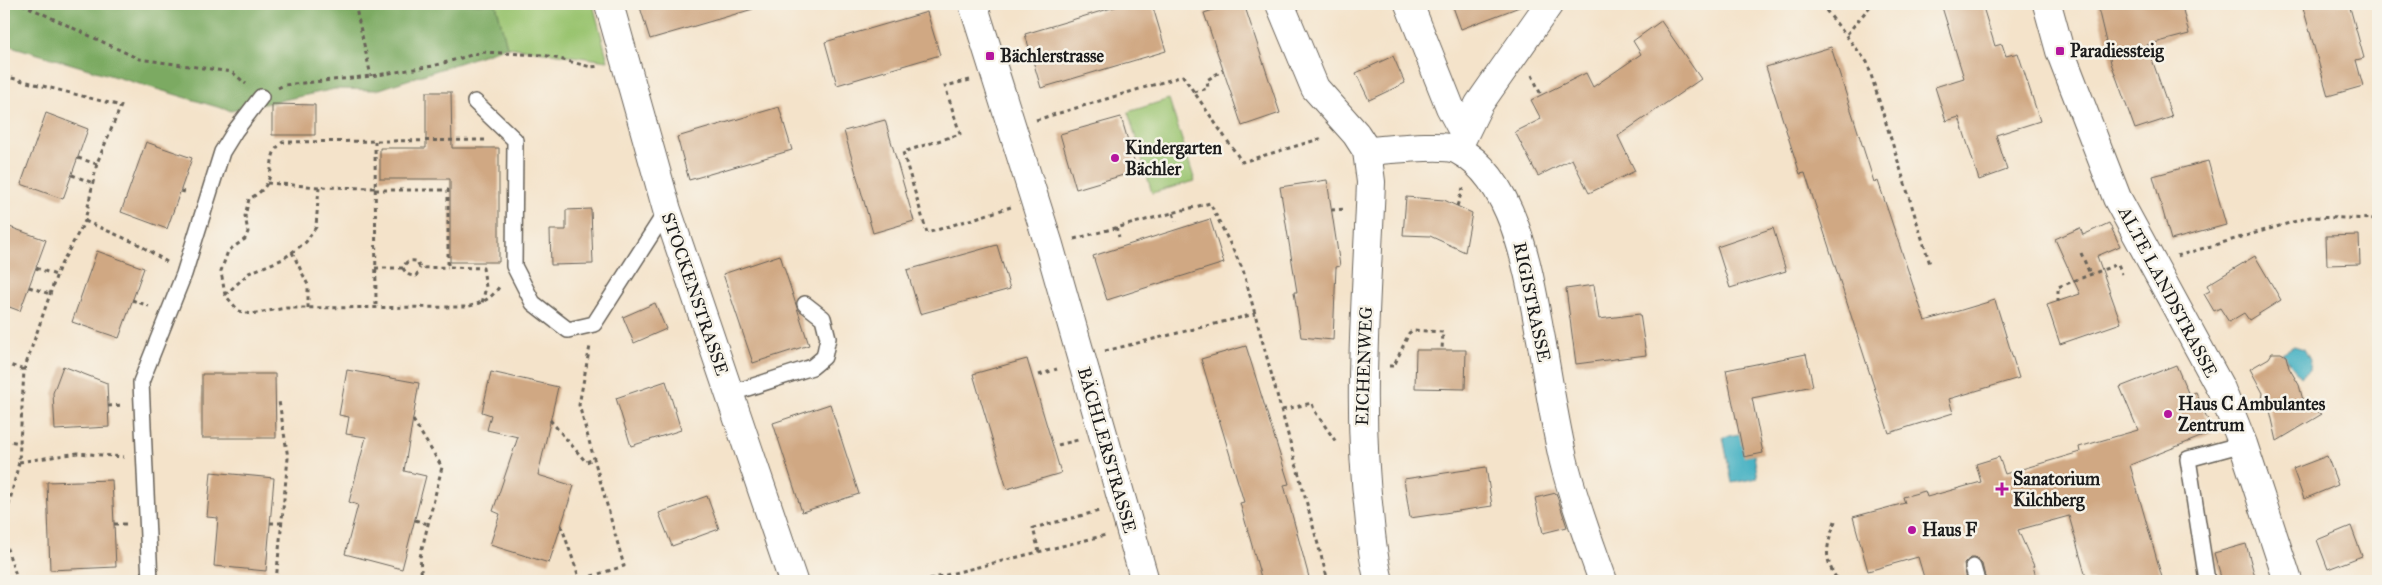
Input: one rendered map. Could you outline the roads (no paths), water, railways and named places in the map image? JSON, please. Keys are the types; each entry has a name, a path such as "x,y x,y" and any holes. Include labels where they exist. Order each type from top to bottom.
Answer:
{"street":[{"name":"STOCKENSTRASSE","path":"609,4 667,210 793,581"},
{"name":"BÄCHLERSTRASSE","path":"973,4 1049,245 1069,363 1145,581"},
{"path":"1280,4 1315,88 1351,129 1367,151 1428,148 1460,141"},
{"path":"1409,4 1450,107 1460,141"},
{"path":"1460,141 1479,104 1549,4"},
{"name":"ALTE LANDSTRASSE","path":"2047,4 2060,51 2117,198 2221,389 2243,444 2288,581"},
{"name":"RIGISTRASSE","path":"1460,141 1499,192 1515,226 1528,267 1563,458 1603,581"},
{"name":"EICHENWEG","path":"1367,151 1371,182 1362,415 1364,482 1374,563 1379,581"}],"lane":[{"path":"150,581 142,382 184,274 222,152 235,131 262,97"},
{"path":"475,102 515,140 514,266 533,303 568,330 594,324 667,210"},
{"path":"729,394 812,367 824,357 828,338 823,318 805,304"},
{"path":"2207,581 2188,459 2243,444"}],"water":[{"path":"2294,346 2304,349 2310,360 2309,370 2301,377 2282,353"},
{"path":"1750,432 1758,478 1732,483 1723,437"}],"place":[{"name":"Paradiessteig","path":"2060,51"},
{"name":"Bächlerstrasse","path":"990,56"},
{"name":"Kindergarten Bächler","path":"1115,158"},
{"name":"Haus C Ambulantes Zentrum","path":"2168,414"},
{"name":"Sanatorium Kilchberg","path":"2002,489"},
{"name":"Haus F","path":"1912,530"}]}
